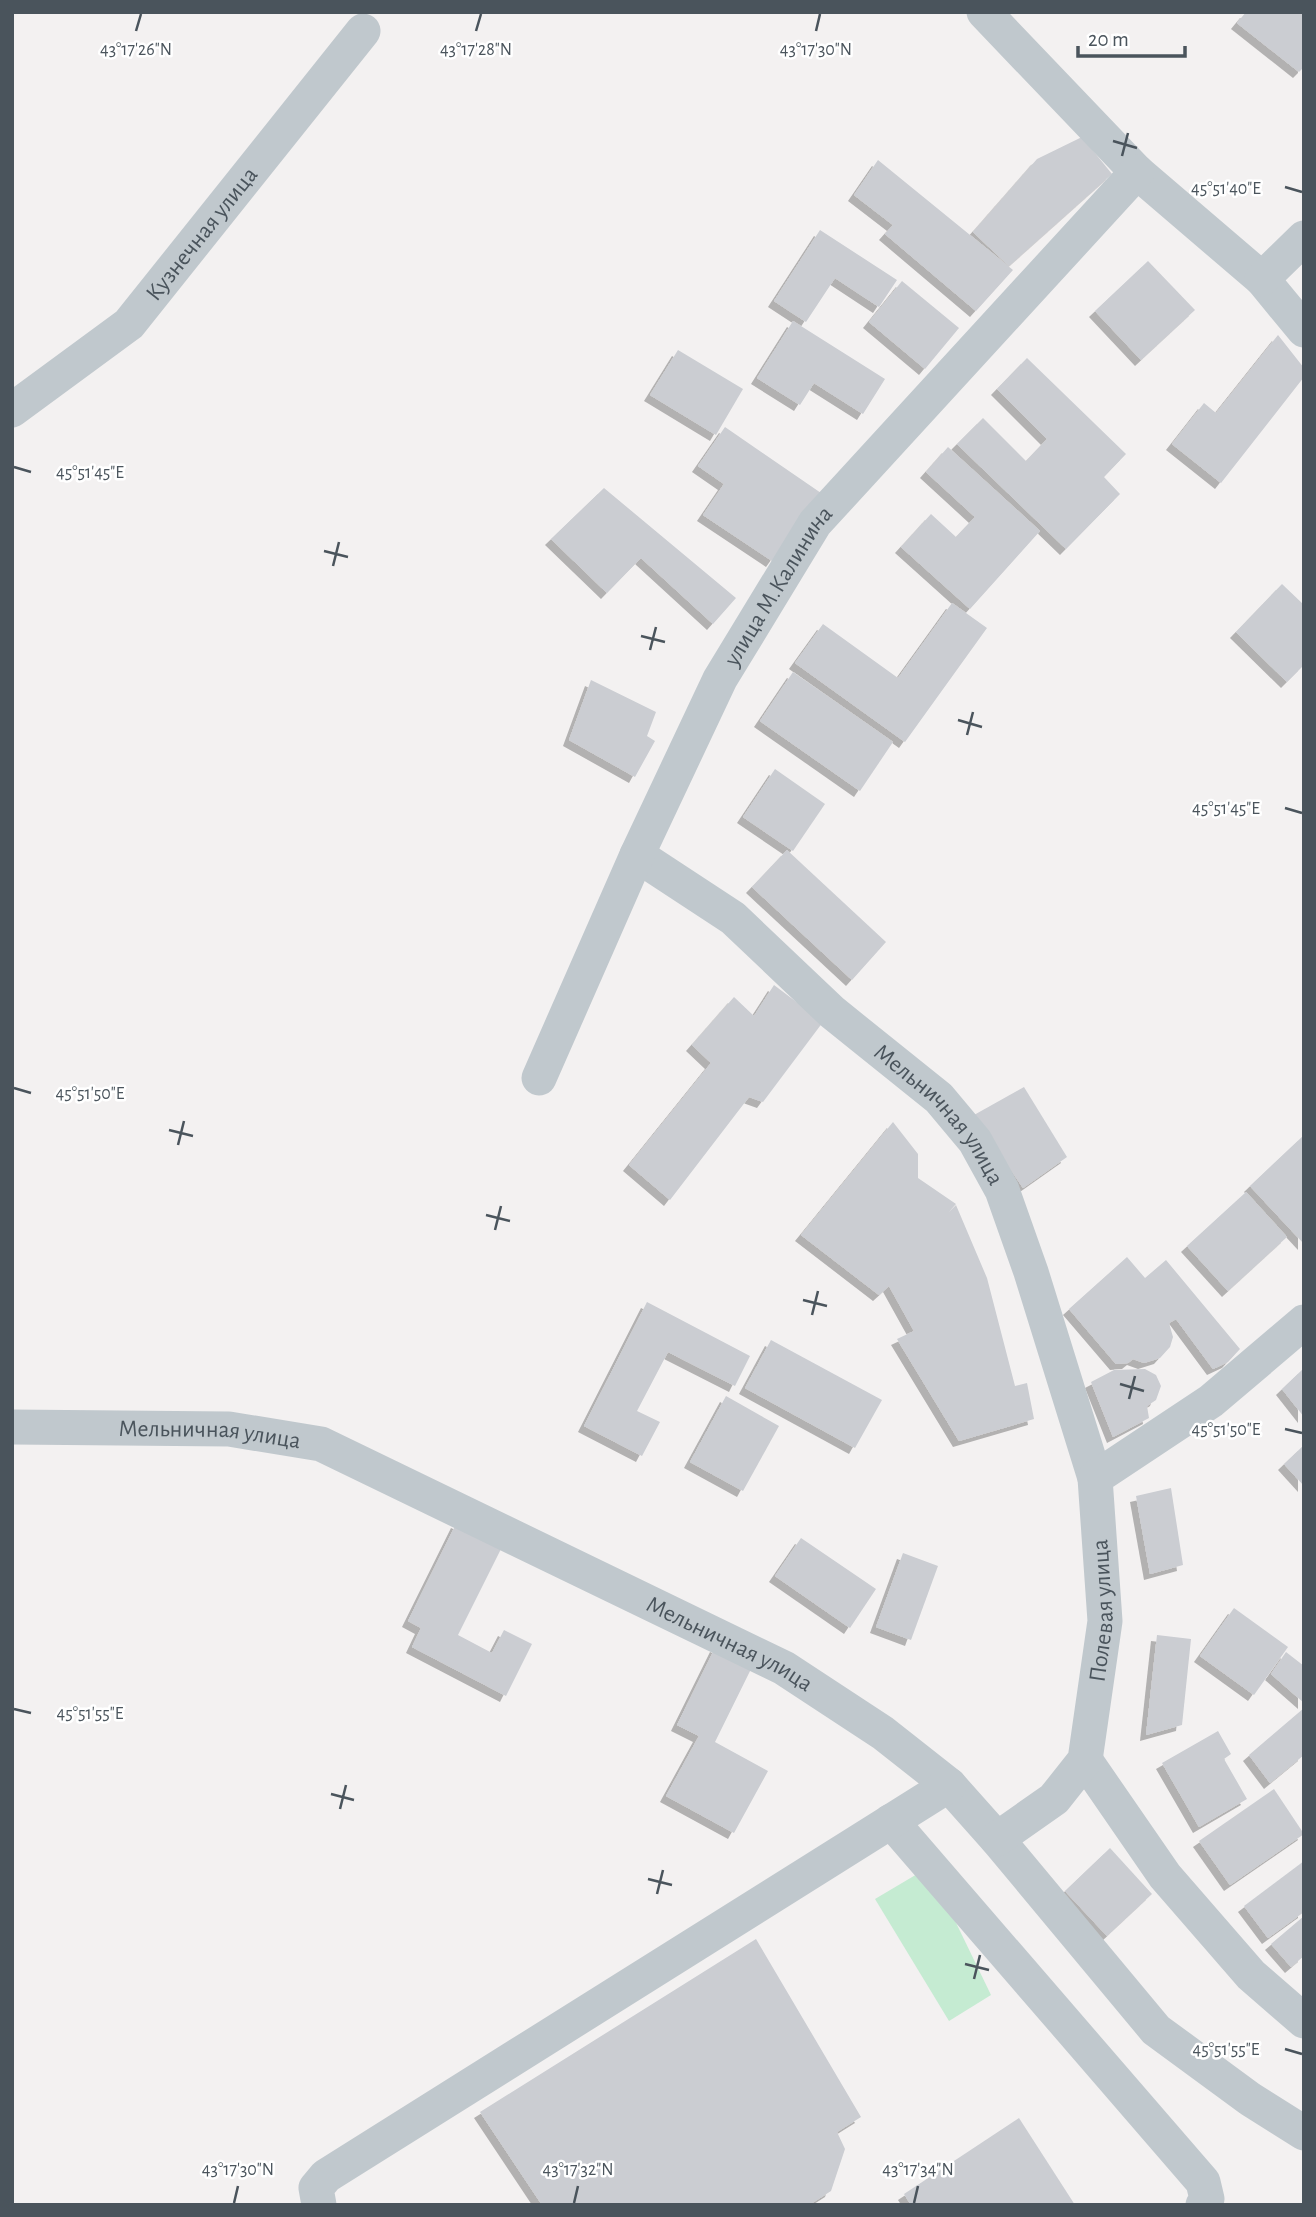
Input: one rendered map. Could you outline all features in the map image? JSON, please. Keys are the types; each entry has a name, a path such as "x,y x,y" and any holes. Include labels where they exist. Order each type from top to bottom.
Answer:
{"street":[{"path":"984,12 1137,172 1262,279 1304,330"},
{"name":"Кузнечная улица","path":"12,410 129,324 363,31"},
{"name":"улица М.Калинина","path":"539,1078 720,679 815,523 1137,172"},
{"path":"1262,279 1304,238"},
{"name":"Мельничная улица","path":"638,855 733,918 832,1012 939,1098 975,1140 1002,1190 1031,1272 1094,1478"},
{"path":"1094,1478 1211,1401 1304,1322"},
{"name":"Мельничная улица","path":"12,1427 229,1429 321,1444 784,1668 883,1733 949,1784 1156,2030 1250,2099 1304,2133"},
{"name":"Полевая улица","path":"1085,1760 1105,1621 1094,1478"},
{"path":"997,1839 1054,1799 1085,1760 1165,1876 1251,1975 1304,2021"},
{"path":"318,2205 316,2188 326,2176 949,1784"},
{"path":"891,1821 1203,2182 1206,2199 1203,2205"}],"green space":[{"path":"929,1867 991,1995 949,2021 875,1899"}],"building":[{"path":"1246,12 1304,12 1304,67 1299,72 1237,23"},
{"path":"1082,137 1112,174 1009,266 973,232 1037,159"},
{"path":"878,160 1013,270 976,311 885,234 893,225 854,195"},
{"path":"820,230 897,280 879,307 835,278 806,322 774,301"},
{"path":"1148,261 1195,310 1141,360 1095,311"},
{"path":"902,281 959,328 925,369 869,322"},
{"path":"793,321 885,379 863,414 814,383 800,405 757,378"},
{"path":"1278,335 1304,368 1304,377 1221,483 1172,444 1204,403 1216,413"},
{"path":"678,350 743,389 716,435 650,395"},
{"path":"1027,358 1126,454 1104,477 1120,494 1066,549 957,444 983,418 1026,461 1047,439 997,389"},
{"path":"725,427 821,493 772,561 703,515 724,484 698,466"},
{"path":"948,447 1040,531 970,609 901,547 931,514 956,537 975,517 926,472"},
{"path":"604,488 736,598 713,624 641,558 607,593 551,539"},
{"path":"1282,584 1304,605 1304,665 1287,682 1236,632"},
{"path":"952,603 987,628 905,742 795,663 823,624 898,678"},
{"path":"793,672 893,742 860,791 760,721"},
{"path":"591,680 656,712 647,736 655,741 635,777 569,740"},
{"path":"775,769 825,804 793,851 743,817"},
{"path":"787,850 886,942 852,980 752,887"},
{"path":"774,985 823,1022 763,1102 749,1097 670,1200 629,1165 711,1063 692,1045 734,997 754,1016"},
{"path":"1024,1087 1067,1157 1023,1188 974,1115"},
{"path":"893,1122 918,1154 918,1178 956,1204 948,1213 956,1205 987,1278 1015,1386 1027,1383 1034,1419 959,1441 897,1339 914,1331 889,1286 879,1295 801,1235"},
{"path":"1304,1135 1304,1244 1250,1186"},
{"path":"1246,1192 1287,1237 1228,1291 1187,1246"},
{"path":"1127,1257 1145,1278 1166,1260 1240,1349 1228,1362 1213,1369 1176,1319 1169,1323 1173,1337 1170,1347 1160,1358 1144,1363 1133,1359 1128,1363 1116,1364 1069,1309"},
{"path":"647,1302 750,1356 735,1386 668,1352 637,1411 660,1422 642,1456 584,1426"},
{"path":"771,1340 882,1400 855,1448 745,1388"},
{"path":"1304,1368 1304,1417 1282,1389"},
{"path":"1145,1369 1156,1375 1161,1386 1156,1400 1147,1406 1149,1418 1113,1437 1091,1382 1114,1370"},
{"path":"726,1396 779,1426 743,1491 690,1462"},
{"path":"1304,1445 1304,1486 1284,1464"},
{"path":"1171,1488 1183,1565 1150,1574 1136,1496"},
{"path":"457,1522 503,1545 458,1635 492,1653 504,1630 532,1644 506,1696 412,1647 421,1628 408,1621"},
{"path":"801,1538 876,1589 850,1628 775,1576"},
{"path":"903,1553 938,1566 911,1640 876,1627"},
{"path":"1234,1608 1288,1647 1254,1695 1200,1656"},
{"path":"1157,1635 1191,1639 1182,1725 1146,1735"},
{"path":"716,1646 753,1665 715,1742 768,1771 734,1833 666,1796 699,1736 677,1725"},
{"path":"1286,1652 1304,1666 1304,1703 1271,1674"},
{"path":"1304,1708 1304,1755 1270,1783 1249,1755"},
{"path":"1218,1731 1231,1754 1224,1759 1247,1799 1199,1827 1162,1763"},
{"path":"1274,1789 1304,1834 1230,1885 1199,1841"},
{"path":"1110,1848 1152,1894 1107,1936 1065,1891"},
{"path":"1304,1861 1304,1912 1268,1938 1244,1906"},
{"path":"1304,1916 1304,1956 1291,1967 1271,1944"},
{"path":"756,1939 861,2117 837,2132 845,2149 831,2191 809,2205 542,2205 480,2112"},
{"path":"1019,2118 1075,2205 911,2205 904,2194"}]}
